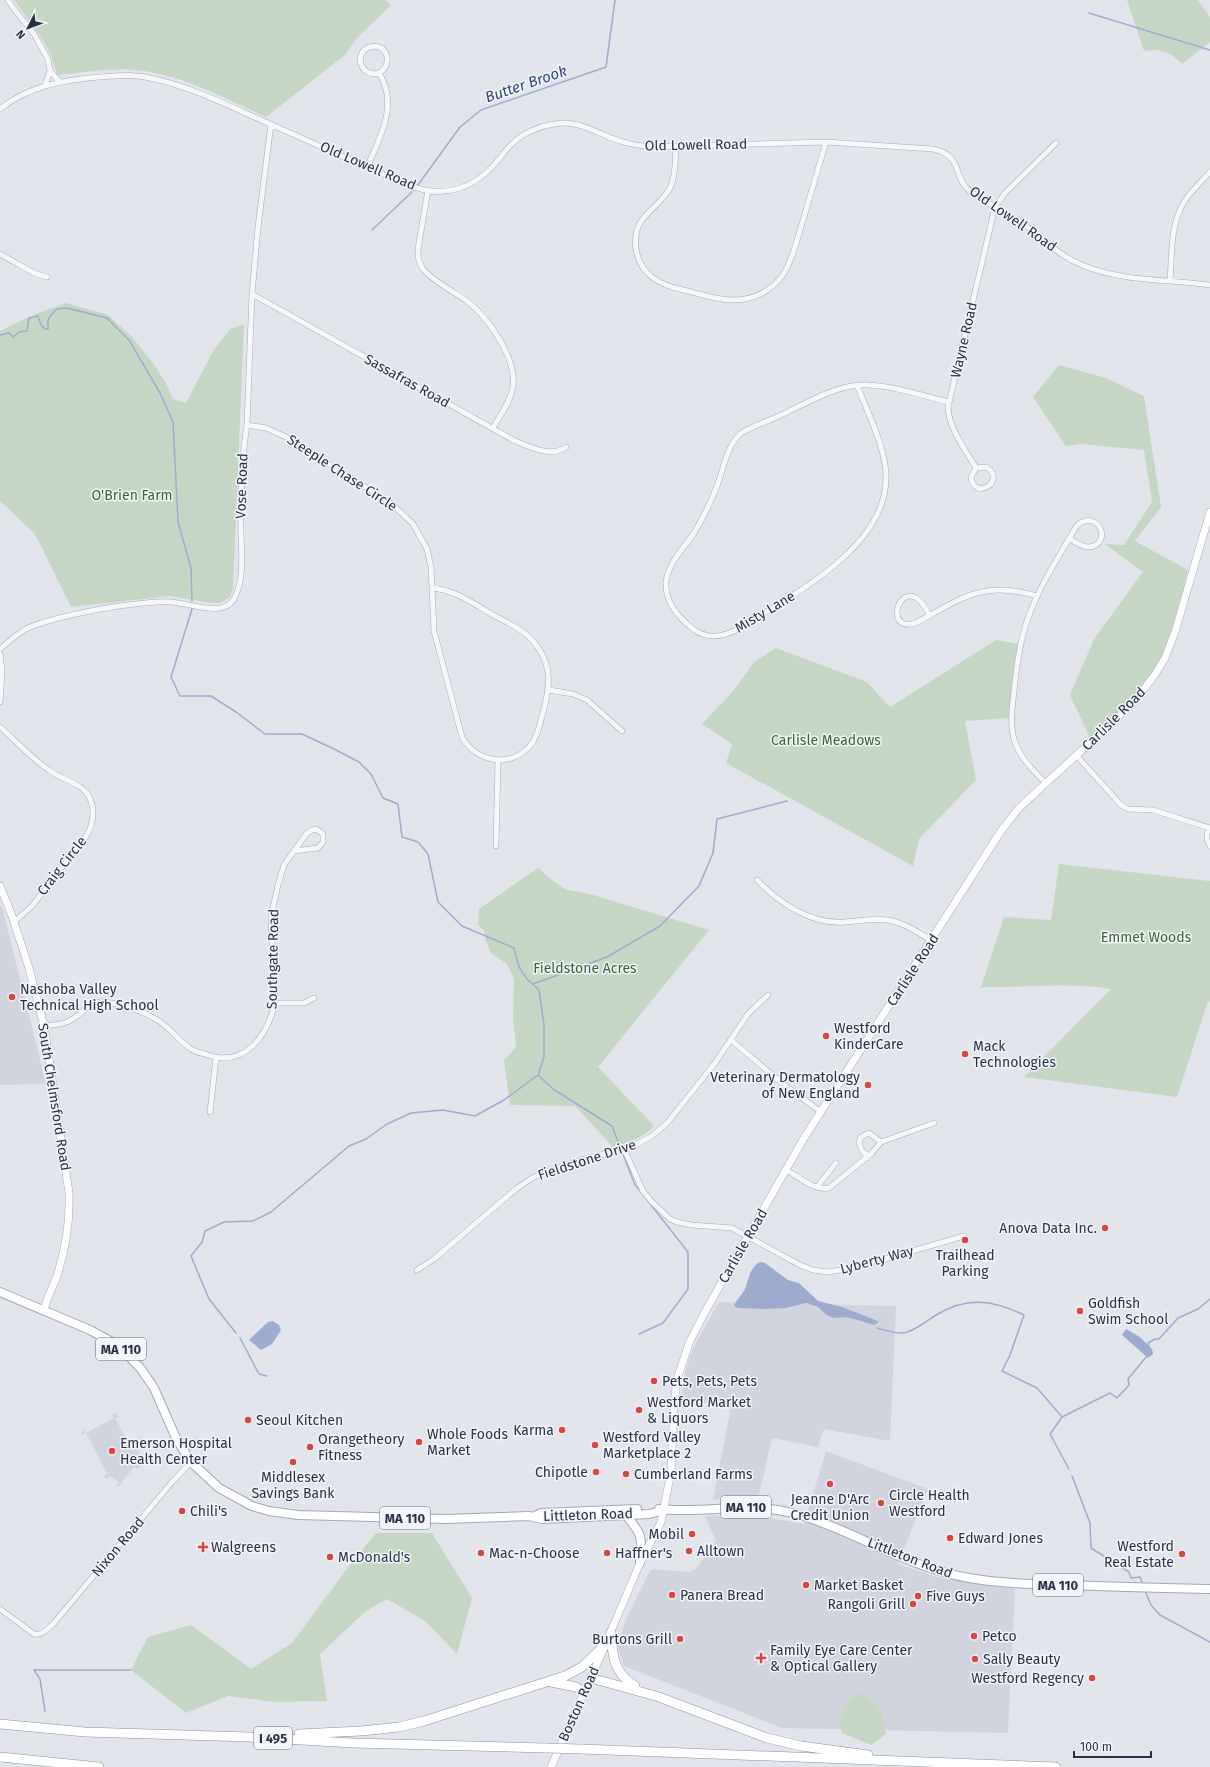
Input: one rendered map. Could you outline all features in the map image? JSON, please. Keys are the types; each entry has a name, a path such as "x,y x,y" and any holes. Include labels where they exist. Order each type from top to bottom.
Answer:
{"highway":[{"path":"611,1632 615,1666 633,1686 651,1694 768,1738 801,1746 902,1761"},
{"path":"266,1738 399,1727 429,1719 565,1676 582,1667 606,1644"},
{"path":"591,1678 651,1694"},
{"path":"545,1682 568,1684 584,1692"},
{"name":"I 495","path":"0,1724 85,1732 266,1738 353,1743 546,1748 1056,1767"},
{"path":"0,1757 99,1767"}],"main road":[{"name":"Carlisle Road","path":"664,1510 671,1472 675,1390 682,1361 690,1341 705,1312 821,1112 932,941 1001,831 1018,809 1132,704 1147,686 1165,658 1175,632 1210,512"},
{"name":"South Chelmsford Road","path":"0,886 29,968 44,1026 66,1168 70,1210 62,1258 44,1310"},
{"name":"Littleton Road","path":"0,1292 101,1336 118,1347 134,1361 154,1388 174,1434 191,1462 214,1484 231,1496 252,1506 276,1512 298,1515 445,1519 535,1516 541,1513 648,1508 664,1510 753,1508 796,1514 819,1522 927,1568 970,1579 1015,1583 1210,1589"},
{"name":"Littleton Road","path":"535,1516 542,1519 649,1514 664,1510"},
{"name":"Boston Road","path":"552,1767 640,1562 661,1522 664,1510"},
{"path":"626,1515 642,1538 640,1562"}],"street":[{"path":"8,0 42,45 48,59 50,71 50,76 45,85"},
{"path":"374,46 383,50 388,58 386,67 380,73 371,74 362,66 362,53 370,47 374,46"},
{"path":"50,71 60,82"},
{"path":"367,167 384,127 388,110 387,87 380,73"},
{"name":"Old Lowell Road","path":"0,109 13,100 45,85 124,75 150,78 196,91 396,180 428,190 449,191 464,187 478,179 489,170 513,142 524,135 554,124 578,124 614,139 635,145 676,147 826,142 910,147 942,151 952,160 962,183 970,191 1022,223 1059,252 1082,265 1126,276 1210,285"},
{"name":"Vose Road","path":"0,649 15,636 32,626 88,610 121,605 161,602 182,603 214,609 228,606 236,596 240,580 244,445 247,425 252,294 258,227 271,124"},
{"path":"676,147 674,175 671,185 666,194 646,214 639,227 636,249 640,263 655,280 668,287 723,299 738,300 760,294 773,285 784,273 794,250 826,142"},
{"path":"995,207 1005,193 1056,143"},
{"path":"1170,281 1174,230 1179,212 1190,195 1210,172"},
{"path":"428,190 418,249 420,264 428,274 468,302 483,316 499,339 510,364 513,376 511,397 493,428"},
{"name":"Wayne Road","path":"976,468 952,426 948,413 949,402 995,207"},
{"path":"0,254 34,273 47,278"},
{"name":"Sassafras Road","path":"252,294 521,444 540,450 553,452 559,451 566,446"},
{"name":"Misty Lane","path":"857,385 882,451 886,471 886,485 883,497 879,511 870,527 853,548 824,574 738,629 727,634 715,636 708,636 696,632 680,617 671,604 666,591 666,582 672,564 697,528 707,508 733,442 744,432 836,391 857,385 883,386 949,402"},
{"name":"Steeple Chase Circle","path":"247,425 266,428 286,437 400,510 413,524 427,549 432,588 434,631 460,733 467,745 477,754 489,759 498,760 519,755 532,743 538,731 549,690 548,673 544,658 537,645 528,635 460,596 447,590 432,588"},
{"path":"982,466 991,471 993,479 990,486 986,488 979,488 972,484 971,477 976,468 982,466"},
{"path":"1046,782 1036,773 1020,754 1013,738 1011,723 1018,656 1029,614 1037,596 1076,527 1082,521 1091,521 1098,525 1100,529 1101,537 1092,547 1083,546 1070,539"},
{"path":"930,616 920,601 916,598 912,597 903,599 897,606 897,615 903,623 907,624 916,623 930,616 956,601 985,591 1007,589 1037,596"},
{"path":"0,654 2,672 0,702"},
{"path":"549,690 573,694 587,700 622,731"},
{"name":"Craig Circle","path":"0,727 49,770 79,786 90,800 93,810 91,827 87,835 32,906 14,922"},
{"path":"1076,755 1121,805 1128,809 1152,810 1210,828 1207,835 1210,846"},
{"path":"496,846 498,760"},
{"name":"Southgate Road","path":"44,1026 62,1024 71,1020 88,1006 99,1002 106,1002 135,1010 153,1018 176,1035 191,1049 216,1058 233,1058 246,1052 258,1041 271,1016 275,1003 271,918 282,869 294,851 310,830 318,830 323,834 324,842 319,847 294,851"},
{"path":"757,880 775,897 813,918 838,922 866,919 886,920 906,926 932,941"},
{"name":"Fieldstone Drive","path":"417,1270 434,1259 516,1189 532,1178 554,1169 643,1142 668,1122 715,1063 748,1014 768,995"},
{"path":"275,1003 304,1003 314,998"},
{"path":"731,1040 778,1080 821,1112"},
{"path":"210,1112 216,1058"},
{"path":"786,1170 817,1187 826,1189 833,1186 878,1147 881,1142 934,1123"},
{"path":"868,1156 862,1151 859,1142 861,1138 869,1133 881,1142"},
{"name":"Lyberty Way","path":"624,1148 643,1190 652,1202 670,1218 688,1225 732,1228 750,1236 800,1265 813,1270 827,1272 854,1268 964,1236"},
{"path":"817,1187 836,1163"},
{"name":"Nixon Road","path":"0,1609 34,1634 38,1635 44,1633 172,1482 191,1462"}],"shaded area":[{"name":"Nashoba Valley Technical High School","path":"0,905 3,910 46,1084 0,1085"},
{"path":"719,1302 896,1306 890,1441 824,1429 818,1447 772,1438 758,1499 713,1499 732,1402 681,1403 685,1372 694,1346"},
{"path":"114,1413 120,1417 115,1418 130,1445 134,1443 144,1462 138,1469 134,1467 118,1487 116,1486 119,1482 110,1476 107,1479 103,1476 107,1474 86,1433 114,1418 112,1415"},
{"path":"84,1430 86,1433 81,1435"},
{"path":"826,1451 928,1489 898,1564 940,1578 1015,1589 1008,1733 782,1728 624,1666 617,1645 627,1617 651,1569 690,1573 693,1569 695,1570 716,1541 705,1516 748,1514 804,1524"}],"green space":[{"path":"14,0 385,0 391,5 357,38 345,55 266,117 184,81 150,72 114,70 57,75 51,55 44,42"},
{"path":"1127,0 1198,0 1210,17 1210,42 1182,64 1174,56 1165,52 1155,50 1144,51"},
{"name":"O'Brien Farm","path":"66,303 108,315 132,337 153,363 167,385 173,399 186,403 213,351 230,329 244,324 233,589 229,598 220,603 211,603 170,596 71,607 35,534 0,501 0,331 35,314"},
{"path":"1059,365 1106,378 1144,396 1161,507 1135,541 1188,570 1175,627 1152,679 1092,742 1070,695 1094,639 1143,572 1105,544 1124,545 1152,502 1144,450 1081,444 1066,446 1033,397"},
{"name":"Carlisle Meadows","path":"996,640 1018,644 1013,674 1009,718 965,721 976,780 919,839 913,866 726,763 732,744 702,724 734,690 754,662 776,648 867,682 890,707"},
{"name":"Emmet Woods","path":"1059,864 1210,881 1210,1002 1208,1001 1177,1097 1024,1077 1111,989 1064,986 984,987 980,989 1004,917 1051,920"},
{"name":"Fieldstone Acres","path":"538,868 554,882 567,890 590,894 709,930 598,1067 654,1126 645,1134 630,1142 613,1147 575,1106 510,1105 504,1060 516,1047 513,1017 514,979 507,964 491,953 486,941 484,930 478,925 479,909"},
{"path":"376,1533 432,1533 472,1598 457,1654 425,1621 387,1599 366,1611 320,1654 327,1701 275,1702 228,1696 186,1713 131,1670 148,1637 191,1625 251,1669 292,1643 346,1570"},
{"path":"862,1694 874,1702 880,1710 886,1734 871,1745 842,1733 839,1720 845,1707 853,1697"}],"water":[{"path":"760,1262 765,1263 788,1280 799,1283 818,1301 842,1307 878,1321 878,1323 874,1325 847,1317 833,1318 818,1307 806,1303 786,1308 766,1309 738,1308 734,1306 745,1289 751,1271 756,1264"},
{"path":"273,1321 279,1325 281,1330 272,1344 261,1350 249,1340 268,1322"},
{"path":"1126,1329 1140,1337 1152,1349 1153,1354 1148,1358 1122,1335"}],"waterway":[{"name":"Butter Brook","path":"418,185 460,127 481,110 606,67 615,0"},
{"path":"1089,13 1210,50"},
{"name":"Butter Brook","path":"372,230 414,190"},
{"path":"0,335 9,333 13,337 19,332 27,331 29,318 38,316 41,325 45,329 48,329 48,320 51,315 57,309 67,308 107,318 129,340 160,393 173,422 178,522 191,568 192,601"},
{"path":"192,609 171,677 180,696 211,696 236,712 265,734 302,734 359,762 371,774 383,798 398,804 402,837 418,842 428,854 438,902 462,926 514,948 519,967 527,979 539,990 544,1025 544,1057 538,1075 504,1100 475,1116 443,1110 411,1113 387,1124 366,1139 349,1146 271,1212 253,1221 224,1222 205,1231 202,1242 191,1256 209,1299 236,1333"},
{"path":"533,984 607,957 660,926 699,886 713,853 717,819 787,801"},
{"path":"538,1075 553,1089 612,1126 635,1185 642,1193"},
{"path":"639,1334 663,1323 688,1289 688,1252 644,1196"},
{"path":"1149,1347 1148,1343 1155,1339 1159,1339 1178,1318 1198,1309 1210,1299"},
{"path":"877,1328 905,1333 947,1309 958,1305 980,1302 1002,1306 1024,1315 1010,1355 1002,1371 1037,1388 1062,1417"},
{"path":"240,1338 259,1374 267,1376"},
{"path":"1069,1469 1050,1434 1062,1417 1110,1393 1117,1398 1129,1385 1128,1379 1147,1356"},
{"path":"1072,1476 1090,1523 1091,1548 1129,1572 1131,1578 1140,1577 1142,1582"},
{"path":"1145,1591 1151,1605 1160,1615 1210,1642"},
{"path":"45,1711 40,1679 34,1670 131,1670"}],"place":[{"name":"Nashoba Valley Technical High School","path":"12,997"},
{"name":"Westford KinderCare","path":"826,1036"},
{"name":"Mack Technologies","path":"965,1054"},
{"name":"Veterinary Dermatology of New England","path":"868,1085"},
{"name":"Anova Data Inc.","path":"1105,1228"},
{"name":"Trailhead Parking","path":"965,1240"},
{"name":"Goldfish Swim School","path":"1080,1311"},
{"name":"Pets, Pets, Pets","path":"654,1381"},
{"name":"Westford Market & Liquors","path":"639,1410"},
{"name":"Seoul Kitchen","path":"248,1420"},
{"name":"Karma","path":"562,1430"},
{"name":"Whole Foods Market","path":"419,1442"},
{"name":"Westford Valley Marketplace 2","path":"595,1445"},
{"name":"Orangetheory Fitness","path":"310,1447"},
{"name":"Emerson Hospital Health Center","path":"112,1451"},
{"name":"Middlesex Savings Bank","path":"293,1462"},
{"name":"Chipotle","path":"596,1472"},
{"name":"Cumberland Farms","path":"626,1474"},
{"name":"Jeanne D'Arc Credit Union","path":"830,1484"},
{"name":"Circle Health Westford","path":"881,1503"},
{"name":"Chili's","path":"182,1511"},
{"name":"Mobil","path":"692,1534"},
{"name":"Edward Jones","path":"950,1538"},
{"name":"Walgreens","path":"203,1547"},
{"name":"Alltown","path":"689,1551"},
{"name":"Mac-n-Choose","path":"481,1553"},
{"name":"Haffner's","path":"607,1553"},
{"name":"Westford Real Estate","path":"1182,1554"},
{"name":"McDonald's","path":"330,1557"},
{"name":"Market Basket","path":"806,1585"},
{"name":"Panera Bread","path":"672,1595"},
{"name":"Five Guys","path":"918,1596"},
{"name":"Rangoli Grill","path":"913,1604"},
{"name":"Petco","path":"974,1636"},
{"name":"Burtons Grill","path":"680,1639"},
{"name":"Family Eye Care Center & Optical Gallery","path":"761,1658"},
{"name":"Sally Beauty","path":"975,1659"},
{"name":"Westford Regency","path":"1092,1678"}]}
